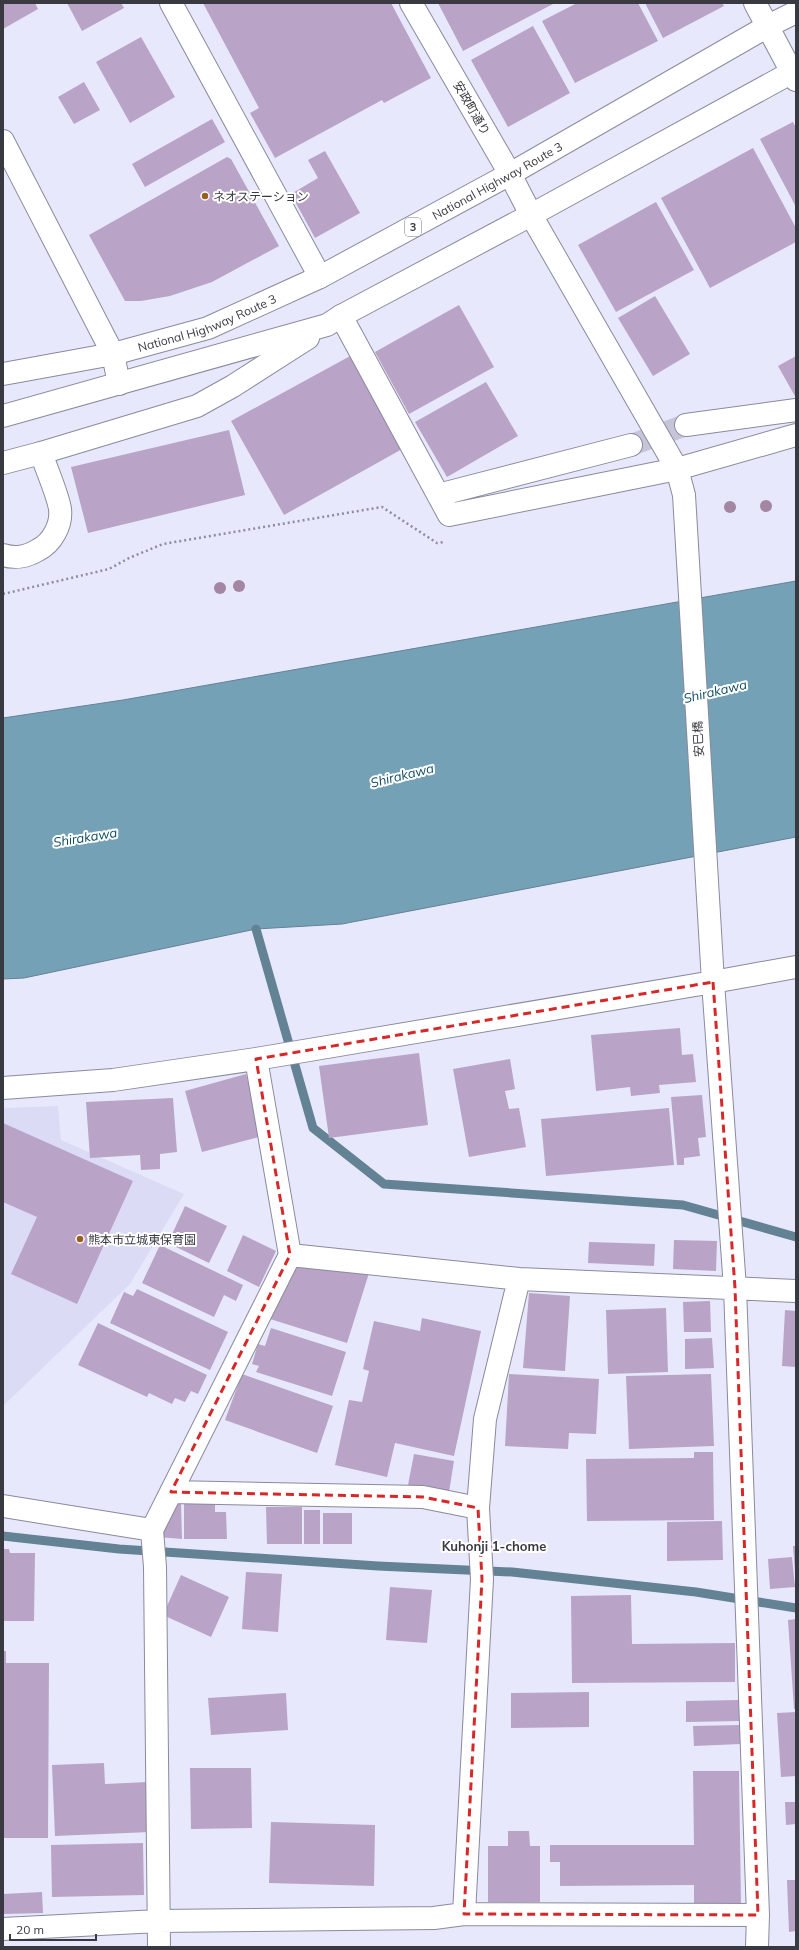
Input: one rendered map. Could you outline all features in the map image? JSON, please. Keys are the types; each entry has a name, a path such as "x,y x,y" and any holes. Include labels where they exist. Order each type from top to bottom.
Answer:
{"main road":[{"path":"171,3 320,276"},
{"name":"安政町通り","path":"411,3 510,174 531,215 677,469"},
{"path":"3,463 197,406 233,386 334,320 795,74 755,3"},
{"name":"National Highway Route 3","path":"3,374 113,354 208,328 320,276 510,174 768,26 796,12"},
{"path":"3,141 113,354 119,384"},
{"path":"3,416 119,384 334,320"},
{"path":"334,320 449,515 677,469 796,435"},
{"path":"686,425 796,410"},
{"path":"438,495 631,444"},
{"path":"3,555 13,559 31,554 48,545 57,527 60,509 41,453"},
{"name":"安巳橋","path":"677,469 684,495 712,982 735,1288 758,1915 757,1947"},
{"path":"3,1088 113,1080 256,1059 796,967"},
{"path":"159,1947 156,1604 152,1530 290,1255 256,1059"},
{"path":"290,1255 519,1279 796,1291"},
{"path":"464,1914 482,1579 478,1508 485,1419 519,1279"},
{"path":"171,1492 423,1498 478,1508"},
{"path":"3,1506 152,1530"},
{"path":"3,1929 158,1921 384,1920 434,1918 464,1914 758,1915"}],"path":[{"path":"3,594 109,569 129,558 164,544 382,507 437,543 445,541"}],"highlighted area":[{"path":"713,982 735,1288 758,1915 464,1914 482,1579 478,1508 423,1497 171,1492 290,1255 256,1059"}],"shaded area":[{"name":"熊本市立城東保育園","path":"58,1106 61,1140 184,1194 130,1284 3,1406 3,1108"}],"water":[{"name":"Shirakawa","path":"796,581 796,837 342,924 256,929 24,978 3,979 3,718 123,700"}],"building":[{"path":"3,3 35,3 38,9 3,29"},
{"path":"67,3 121,3 124,8 82,31"},
{"path":"203,3 391,3 431,78 384,103 382,100 275,158 250,113 259,108"},
{"path":"438,3 555,3 463,51"},
{"path":"577,3 638,3 658,41 575,83 542,21"},
{"path":"645,3 722,3 724,6 663,38"},
{"path":"533,26 570,93 508,127 471,60"},
{"path":"141,37 175,97 130,123 96,62"},
{"path":"84,82 100,110 74,124 58,97"},
{"path":"212,119 225,142 145,187 132,164"},
{"path":"793,122 796,128 796,207 760,139"},
{"path":"753,148 796,228 796,242 710,288 661,198"},
{"path":"325,151 360,213 315,238 291,194 318,178 308,160"},
{"name":"ネオステーション","path":"227,157 231,159 279,246 212,282 170,296 141,301 125,301 89,235"},
{"path":"656,202 694,270 616,312 578,245"},
{"path":"655,296 690,354 653,376 618,318"},
{"path":"459,305 494,367 409,414 375,352"},
{"path":"352,355 404,448 284,515 231,421"},
{"path":"796,356 796,398 778,366"},
{"path":"486,382 518,436 447,477 415,422"},
{"path":"229,430 245,495 88,533 71,467"},
{"path":"680,1028 682,1055 693,1054 696,1082 659,1085 660,1093 631,1096 630,1087 596,1091 591,1035"},
{"path":"419,1053 428,1125 329,1138 319,1066"},
{"path":"510,1059 515,1089 505,1091 509,1109 519,1108 526,1147 469,1157 453,1069"},
{"path":"246,1074 263,1136 202,1152 185,1091"},
{"path":"702,1095 706,1137 698,1138 700,1156 684,1158 684,1165 677,1165 671,1097"},
{"path":"173,1098 177,1152 160,1154 160,1169 141,1170 140,1155 90,1158 86,1102"},
{"path":"669,1108 674,1165 546,1176 541,1119"},
{"path":"3,1123 133,1181 77,1304 11,1274 37,1217 3,1202"},
{"path":"185,1206 227,1226 209,1263 168,1243"},
{"path":"243,1235 276,1251 259,1287 227,1271"},
{"path":"674,1240 717,1241 716,1271 673,1269"},
{"path":"589,1242 655,1244 654,1266 588,1263"},
{"path":"160,1245 243,1285 236,1301 224,1295 214,1317 142,1283"},
{"path":"300,1261 370,1270 347,1343 270,1319"},
{"path":"137,1289 228,1332 210,1370 110,1323 124,1292 133,1296"},
{"path":"529,1293 570,1296 565,1371 523,1368"},
{"path":"710,1301 711,1332 684,1332 683,1302"},
{"path":"666,1308 668,1372 608,1374 606,1310"},
{"path":"785,1310 796,1311 796,1367 782,1366"},
{"path":"422,1318 481,1331 454,1456 395,1443 387,1477 335,1465 349,1400 362,1402 369,1371 363,1369 374,1321 420,1331"},
{"path":"98,1323 207,1375 198,1394 191,1391 185,1402 175,1398 172,1404 149,1393 147,1397 78,1365"},
{"path":"271,1328 346,1352 332,1396 256,1372 259,1366 252,1364 258,1344 265,1346"},
{"path":"712,1338 714,1368 685,1369 685,1339"},
{"path":"242,1374 333,1406 317,1453 225,1420"},
{"path":"509,1374 599,1379 596,1434 569,1433 568,1449 505,1446"},
{"path":"711,1374 714,1446 629,1449 626,1376"},
{"path":"694,1452 713,1452 714,1520 587,1521 586,1459 694,1458"},
{"path":"414,1454 454,1461 449,1492 408,1485"},
{"path":"168,1504 181,1504 182,1539 158,1537"},
{"path":"184,1504 215,1504 215,1512 226,1512 227,1539 184,1539"},
{"path":"266,1507 302,1507 302,1544 267,1544"},
{"path":"304,1510 320,1510 320,1544 304,1544"},
{"path":"323,1513 352,1513 352,1544 323,1544"},
{"path":"722,1521 723,1560 667,1561 667,1522"},
{"path":"793,1546 796,1546 796,1573 795,1573"},
{"path":"3,1549 9,1549 10,1553 35,1553 34,1621 3,1621"},
{"path":"792,1557 795,1587 770,1589 768,1559"},
{"path":"246,1572 282,1574 278,1632 242,1629"},
{"path":"181,1575 229,1597 211,1637 163,1615"},
{"path":"390,1587 432,1590 427,1643 386,1640"},
{"path":"631,1595 632,1644 735,1643 735,1682 572,1683 571,1596"},
{"path":"796,1619 796,1709 794,1709 788,1620"},
{"path":"3,1651 6,1651 6,1663 49,1663 48,1838 3,1838"},
{"path":"589,1692 589,1727 511,1728 511,1693"},
{"path":"286,1693 288,1730 211,1735 208,1698"},
{"path":"739,1700 740,1721 686,1722 686,1701"},
{"path":"796,1712 796,1776 781,1777 777,1713"},
{"path":"740,1725 741,1744 694,1746 693,1726"},
{"path":"104,1763 105,1784 148,1782 150,1832 55,1836 52,1765"},
{"path":"190,1768 251,1768 252,1828 191,1829"},
{"path":"693,1771 739,1771 741,1904 694,1905 694,1885 560,1886 560,1862 550,1862 550,1845 694,1845"},
{"path":"785,1802 796,1802 796,1824 786,1825"},
{"path":"271,1822 375,1825 374,1886 269,1883"},
{"path":"508,1831 529,1831 530,1846 540,1846 540,1902 488,1902 488,1846 508,1846"},
{"path":"143,1843 144,1895 52,1897 51,1845"},
{"path":"787,1880 796,1880 796,1931 789,1932"},
{"path":"42,1892 43,1913 3,1914 3,1894"}],"waterway":[{"path":"256,929 313,1128 384,1184 683,1205 796,1237"},
{"path":"3,1536 119,1549 378,1566 512,1572 696,1592 796,1608"}],"tunnel":[{"path":"631,445 686,425"}],"place":[{"name":"ネオステーション","path":"205,196"},
{"name":"熊本市立城東保育園","path":"80,1239"}],"district":[{"name":"Kuhonji 1-chome","path":"494,1546"}]}
